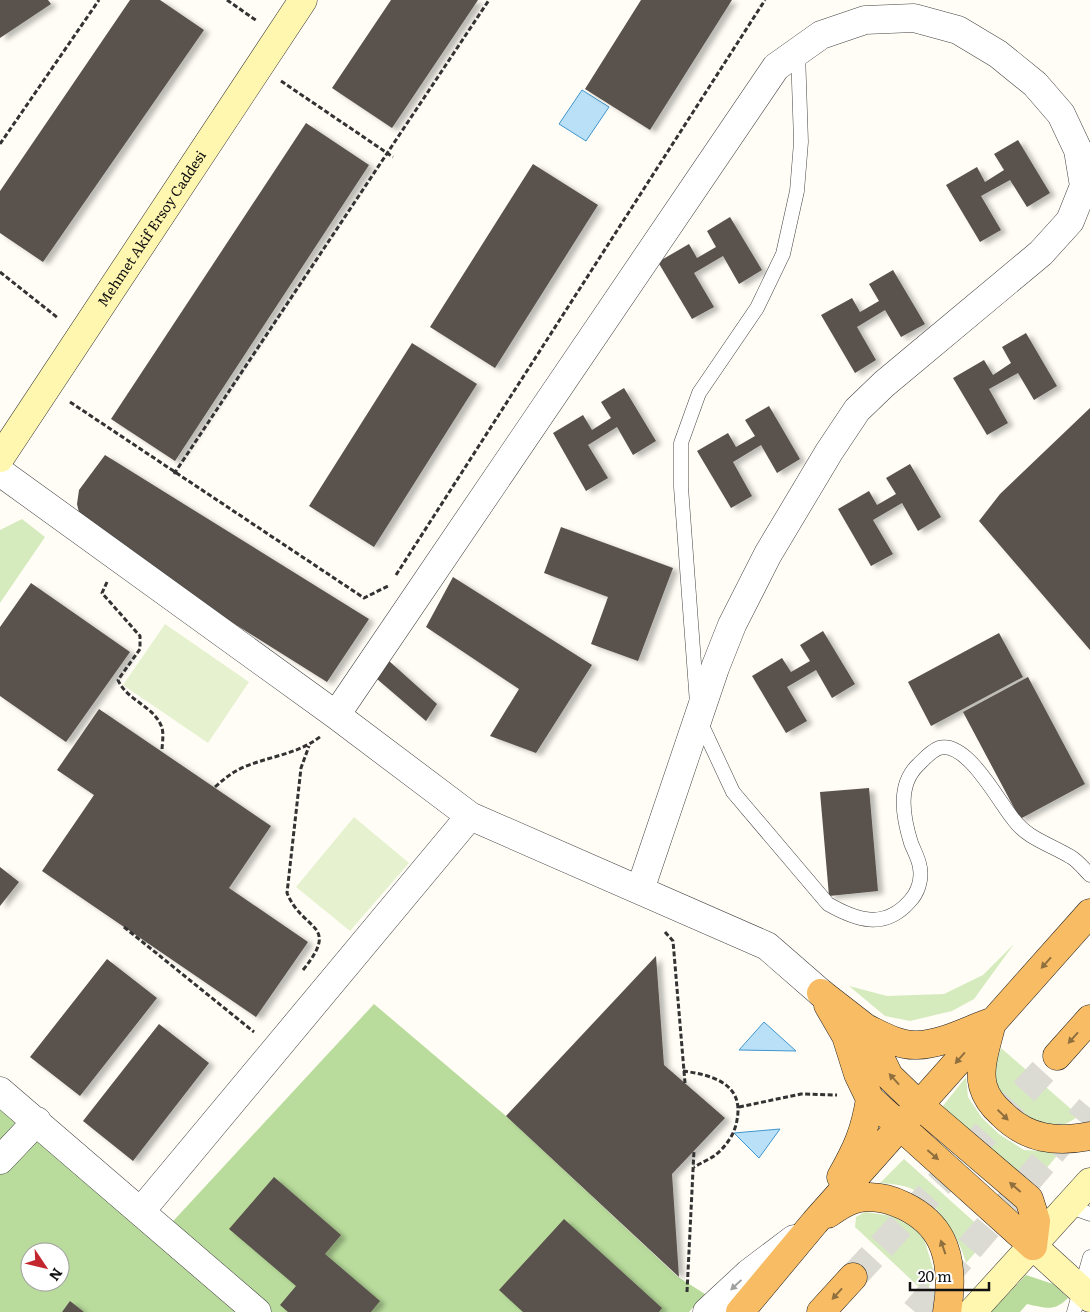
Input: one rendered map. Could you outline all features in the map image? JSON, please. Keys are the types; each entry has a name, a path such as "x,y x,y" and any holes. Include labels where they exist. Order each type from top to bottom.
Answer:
{"highway":[{"path":"740,1312 815,1222 1090,913"},
{"path":"821,993 866,1028 890,1040 917,1045 946,1039 992,1022"},
{"path":"821,993 846,1036 858,1074 870,1100 1033,1246"},
{"path":"1057,1056 1090,1019"},
{"path":"992,1022 982,1064 983,1086 993,1106 1013,1126 1034,1136 1057,1139 1090,1136"},
{"path":"866,1028 889,1076 919,1105 1029,1200 1036,1221 1033,1246"},
{"path":"815,1222 859,1144 865,1128 870,1100"},
{"path":"815,1222 856,1198 877,1198 901,1203 922,1218 940,1239 948,1264 950,1292 947,1312"},
{"path":"821,1312 852,1277"}],"main road":[{"name":"Mehmet Akif Ersoy Caddesi","path":"0,458 303,0"},
{"path":"972,1312 1033,1246 1079,1210 1090,1182"},
{"path":"1033,1246 1082,1300"}],"street":[{"path":"336,715 776,67 821,35 865,20 914,18 958,30 998,54 1035,84 1061,114 1078,150 1084,186 1070,221 1041,253 884,384 857,410 768,554 732,625 698,717 640,890"},
{"path":"0,472 336,715 470,816 767,946 821,993"},
{"path":"141,1211 470,816"},
{"path":"1067,940 1090,905"},
{"path":"0,1091 257,1312"},
{"path":"0,1160 37,1121"},
{"path":"707,1312 749,1273 815,1222"}],"lane":[{"path":"798,52 801,142 796,191 782,254 757,308 728,347 699,393 681,443 680,487 698,717 733,792 828,904 848,915 868,920 888,918 900,912 914,897 920,883 920,868 905,823 903,802 906,781 914,769 938,748 952,747 969,759 1015,823 1026,832 1072,858 1090,875"},
{"path":"1082,1300 1090,1257"}],"path":[{"path":"0,144 100,0"},
{"path":"228,0 257,22"},
{"path":"174,474 489,0"},
{"path":"68,401 174,474 364,598 387,589 765,0"},
{"path":"275,76 393,157"},
{"path":"0,272 58,318"},
{"path":"110,576 102,592 140,636 140,649 118,680 122,689 157,717 162,730 162,751"},
{"path":"300,974 317,953 320,939 317,930 292,905 287,893 301,768 310,746 322,735 336,715"},
{"path":"215,787 230,773 245,766 310,746"},
{"path":"124,927 276,1049"},
{"path":"673,941 685,1083"},
{"path":"254,1031 259,1024"},
{"path":"683,1071 716,1078 736,1096 739,1107 734,1133 715,1155 694,1167"},
{"path":"739,1107 801,1094 834,1094"},
{"path":"689,1284 694,1150"}],"green space":[{"path":"22,519 45,537 0,603 0,530"},
{"path":"165,624 249,682 208,743 123,685"},
{"path":"354,817 409,863 350,931 296,887"},
{"path":"1014,944 974,999 952,1011 910,1021 885,1016 849,986 887,996 944,994 983,975"},
{"path":"374,1004 506,1116 678,1277 705,1294 689,1312 0,1312 0,1091 164,1231"},
{"path":"1001,1048 1079,1116 1064,1124 1052,1126 1032,1121 1014,1110 1000,1095 996,1086 996,1067"},
{"path":"966,1077 968,1097 982,1118 999,1134 1024,1150 1060,1152 1031,1187 942,1107"},
{"path":"904,1159 990,1236 966,1263 954,1233 934,1206 918,1192 909,1188 880,1183"},
{"path":"865,1212 892,1216 911,1226 924,1239 934,1272 929,1287 920,1288 855,1227 856,1217"},
{"path":"1026,1275 1053,1284 1068,1298 1058,1305 1049,1308 1027,1304 1020,1312 991,1312"}],"water":[{"path":"582,90 609,107 586,141 559,124"},
{"path":"764,1022 796,1051 739,1050"},
{"path":"780,1129 759,1158 734,1133"}],"building":[{"path":"0,0 48,0 51,4 0,38"},
{"path":"130,0 160,0 204,30 43,262 0,233 0,191"},
{"path":"391,0 478,0 392,128 332,88"},
{"path":"641,0 732,0 650,130 585,89"},
{"path":"306,123 369,165 175,461 111,419"},
{"path":"1018,140 1050,193 1027,207 1010,180 981,196 1001,230 980,242 946,185 977,167 985,182 1004,170 994,154"},
{"path":"533,164 598,205 495,368 430,327"},
{"path":"730,217 762,270 739,284 723,256 694,273 714,307 692,319 658,262 689,244 697,258 716,247 707,231"},
{"path":"893,270 925,324 901,337 885,310 857,327 876,360 855,373 821,315 852,298 860,312 879,301 869,284"},
{"path":"1026,333 1057,386 1034,400 1018,373 989,389 1008,423 987,435 953,378 984,360 993,375 1011,363 1002,347"},
{"path":"412,343 477,384 374,547 309,506"},
{"path":"624,388 656,441 633,455 617,427 588,445 608,478 586,491 553,433 583,415 592,430 611,418 601,402"},
{"path":"769,406 800,459 777,473 761,445 733,462 752,496 731,508 697,451 728,433 736,447 755,436 745,420"},
{"path":"1090,408 1090,650 979,521 1000,494"},
{"path":"105,455 369,619 327,682 90,533 81,521 77,504 79,490"},
{"path":"910,464 941,517 918,531 902,503 873,520 893,554 871,566 838,509 869,491 877,505 896,494 886,478"},
{"path":"561,527 673,568 638,661 591,644 608,597 544,573"},
{"path":"453,577 592,665 536,753 490,736 519,689 426,627"},
{"path":"31,583 130,652 66,742 0,696 0,627"},
{"path":"823,631 855,684 832,698 816,670 787,687 807,721 786,733 752,676 782,658 791,672 810,661 800,645"},
{"path":"999,633 1023,677 931,726 908,682"},
{"path":"389,661 437,704 426,721 377,679"},
{"path":"1028,677 1085,784 1020,819 963,712"},
{"path":"99,709 271,826 229,888 308,942 256,1017 42,871 94,795 57,770"},
{"path":"869,788 878,891 829,896 820,792"},
{"path":"0,867 19,882 0,906"},
{"path":"656,956 664,1065 725,1118 672,1174 679,1277 506,1116"},
{"path":"107,959 157,998 80,1096 30,1057"},
{"path":"159,1024 209,1063 133,1161 83,1121"},
{"path":"274,1177 341,1235 325,1254 380,1301 371,1312 288,1312 280,1305 296,1286 229,1229"},
{"path":"564,1219 662,1308 659,1312 523,1312 499,1290"},
{"path":"70,1301 84,1312 62,1312"}],"tunnel":[{"path":"853,1277 1057,1056"},
{"path":"915,1312 1090,1108"}]}
